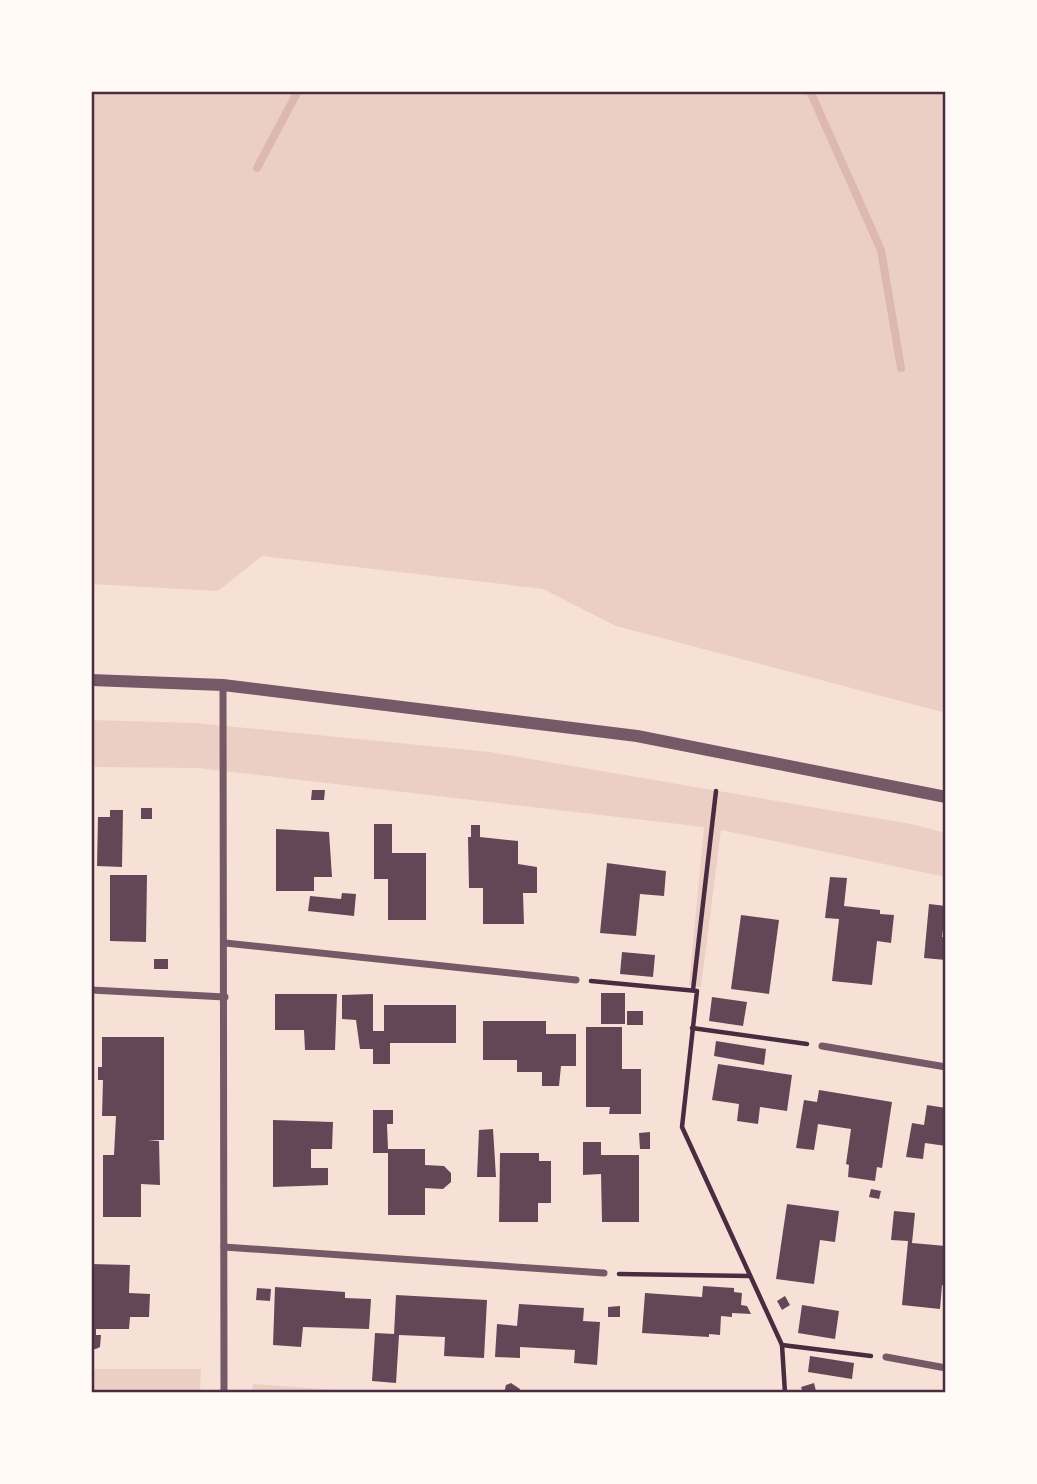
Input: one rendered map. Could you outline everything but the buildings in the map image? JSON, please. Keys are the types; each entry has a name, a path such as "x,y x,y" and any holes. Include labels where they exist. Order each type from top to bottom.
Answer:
{"street":[{"path":"91,680 223,685 637,736 946,797"},
{"path":"223,685 223,1393"},
{"path":"225,943 576,980"},
{"path":"91,990 225,998"},
{"path":"822,1046 946,1067"},
{"path":"224,1247 604,1273"},
{"path":"886,1357 946,1368"}],"path":[{"path":"693,990 716,791"},
{"path":"576,980 696,990 682,1127 782,1345 785,1393"},
{"path":"692,1028 822,1046"},
{"path":"604,1273 750,1276"},
{"path":"782,1345 886,1357"}],"shaded area":[{"path":"91,91 946,91 946,713 616,626 543,589 262,556 218,591 91,584"},
{"path":"91,720 196,723 490,752 911,824 946,833 946,877 721,830 701,987 689,985 704,827 198,768 91,767"},
{"path":"91,1369 201,1369 200,1393 91,1393"},
{"path":"253,1384 377,1393 252,1393"}],"waterway":[{"path":"257,168 298,91"},
{"path":"810,91 881,250 901,368"}]}
